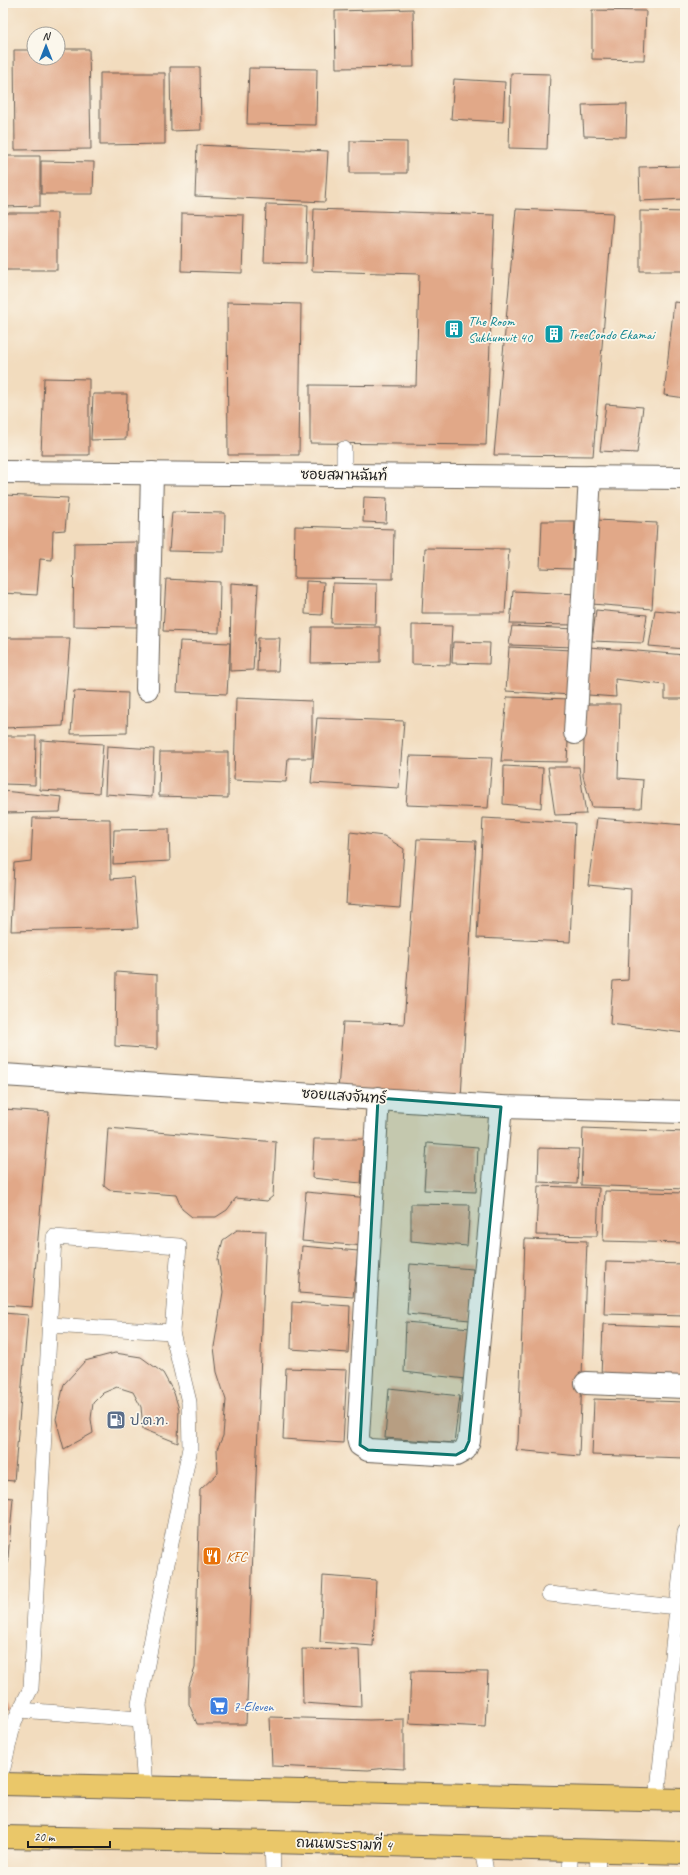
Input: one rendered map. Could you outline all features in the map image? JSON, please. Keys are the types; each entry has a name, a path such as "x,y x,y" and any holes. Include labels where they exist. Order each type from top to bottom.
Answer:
{"main road":[{"path":"3,1784 685,1800"},
{"name":"ถนนพระรามที่ 4","path":"3,1837 570,1850 597,1862 685,1853"}],"street":[{"name":"ซอยสมานฉันท์","path":"3,472 685,478"},
{"path":"147,688 152,473"},
{"path":"575,733 590,478"},
{"name":"ซอยแสงจันทร์","path":"3,1075 501,1106 685,1112"},
{"path":"378,1098 358,1437 360,1445 368,1450 456,1455 466,1450 469,1441 501,1106"},
{"path":"586,1383 685,1387"}],"lane":[{"path":"344,449 344,475"},
{"path":"3,1768 14,1722 31,1688 54,1237 179,1246 172,1332 189,1402 190,1448 139,1704 145,1788"},
{"path":"50,1325 172,1332"},
{"path":"657,1799 685,1532"},
{"path":"549,1594 677,1607"},
{"path":"20,1710 140,1719"},
{"path":"272,1842 273,1872"},
{"path":"482,1848 486,1872"},
{"path":"570,1850 570,1872"}],"highlighted area":[{"path":"378,1098 501,1107 469,1441 465,1450 456,1455 368,1450 360,1445"}],"building":[{"path":"413,9 414,67 336,68 335,11"},
{"path":"592,10 646,11 644,60 592,59"},
{"path":"66,49 89,49 91,149 15,150 14,50 26,50 26,66 66,66"},
{"path":"170,67 200,67 201,130 171,131"},
{"path":"249,68 317,69 316,125 247,124"},
{"path":"100,73 165,73 165,144 100,145"},
{"path":"511,73 550,74 547,149 509,148"},
{"path":"454,79 505,82 503,122 451,119"},
{"path":"627,104 626,137 584,136 582,105"},
{"path":"350,141 407,142 407,173 350,173"},
{"path":"197,145 328,151 325,202 195,196"},
{"path":"3,156 40,156 40,206 3,207"},
{"path":"41,161 94,162 93,194 41,194"},
{"path":"685,166 685,199 640,201 639,167"},
{"path":"266,204 308,205 306,263 264,262"},
{"name":"The Room Sukhumvit 40","path":"314,209 495,215 486,445 310,443 310,385 416,386 419,274 312,271"},
{"name":"TreeCondo Ekamai","path":"516,209 613,213 593,456 494,455"},
{"path":"640,211 685,212 685,271 640,271"},
{"path":"3,213 57,213 57,270 3,270"},
{"path":"182,213 244,215 242,273 181,271"},
{"path":"227,302 301,304 299,455 228,455"},
{"path":"674,302 685,303 685,398 664,395"},
{"path":"44,378 89,379 89,455 41,455"},
{"path":"93,394 127,394 126,439 91,440"},
{"path":"606,404 643,407 637,453 600,451"},
{"path":"4,495 68,498 65,530 53,531 52,560 40,559 37,595 3,593"},
{"path":"364,497 387,498 386,523 363,522"},
{"path":"172,512 225,513 224,552 169,551"},
{"path":"597,520 657,523 652,609 592,604"},
{"path":"542,521 575,521 573,569 540,568"},
{"path":"295,526 394,529 393,579 294,578"},
{"path":"137,542 137,627 73,626 74,543"},
{"path":"425,548 509,549 505,613 422,613"},
{"path":"166,579 220,582 219,633 163,631"},
{"path":"306,581 324,582 322,615 305,614"},
{"path":"231,583 258,585 253,670 230,671"},
{"path":"333,583 377,584 376,624 331,623"},
{"path":"513,591 578,594 577,625 510,624"},
{"path":"596,610 647,615 643,643 592,641"},
{"path":"655,610 685,613 685,649 649,646"},
{"path":"412,625 452,626 450,665 412,664"},
{"path":"512,626 576,629 575,647 509,645"},
{"path":"312,627 380,627 380,662 311,663"},
{"path":"3,638 70,638 63,726 3,728"},
{"path":"258,638 280,638 278,671 257,671"},
{"path":"180,641 230,643 227,694 177,692"},
{"path":"453,642 490,643 489,664 452,663"},
{"path":"509,647 573,650 571,695 506,691"},
{"path":"589,647 685,655 685,699 665,699 665,685 615,679 616,697 588,695"},
{"path":"74,691 128,693 127,733 71,734"},
{"path":"507,697 570,699 567,762 501,761"},
{"path":"236,698 312,701 312,758 288,758 286,782 234,780"},
{"path":"585,704 620,704 618,778 643,780 641,808 592,807 583,776"},
{"path":"317,718 404,721 399,788 311,783"},
{"path":"3,736 36,736 35,785 3,784"},
{"path":"41,740 103,744 99,793 40,790"},
{"path":"107,746 154,749 152,797 105,794"},
{"path":"160,752 228,752 228,798 159,796"},
{"path":"410,756 492,758 488,808 406,805"},
{"path":"504,766 543,768 541,808 503,804"},
{"path":"548,767 579,767 586,814 555,815"},
{"path":"3,791 62,797 60,812 3,813"},
{"path":"33,818 110,819 111,879 134,877 138,928 11,931 14,863 31,861"},
{"path":"483,818 575,823 570,942 477,938"},
{"path":"597,818 685,825 685,1033 610,1024 613,981 628,980 631,889 588,885"},
{"path":"169,829 170,861 113,864 114,830"},
{"path":"350,832 384,836 404,849 400,908 346,904"},
{"path":"417,839 476,841 461,1098 338,1090 343,1022 404,1024"},
{"path":"116,972 157,975 157,1049 115,1046"},
{"path":"3,1109 49,1112 32,1307 3,1305"},
{"path":"108,1128 276,1142 273,1196 267,1201 236,1198 227,1210 216,1217 192,1217 182,1209 176,1195 109,1190 104,1186"},
{"path":"583,1128 685,1132 685,1189 581,1185"},
{"path":"314,1139 364,1139 361,1183 312,1178"},
{"path":"427,1143 478,1147 476,1192 424,1190"},
{"path":"539,1148 579,1149 577,1184 538,1182"},
{"path":"538,1186 599,1188 597,1236 536,1235"},
{"path":"605,1191 685,1193 685,1243 603,1241"},
{"path":"306,1192 369,1198 365,1246 302,1241"},
{"path":"411,1204 470,1205 467,1246 411,1241"},
{"path":"237,1230 266,1231 246,1724 197,1724 189,1704 189,1686 195,1668 200,1490 218,1473 217,1449 223,1436 226,1400 217,1372 214,1347 223,1292 218,1259 223,1240"},
{"path":"525,1239 587,1241 579,1456 516,1450 518,1441"},
{"path":"302,1246 358,1251 353,1297 299,1293"},
{"path":"606,1262 685,1264 685,1316 604,1314"},
{"path":"410,1264 473,1269 470,1320 407,1314"},
{"path":"292,1302 350,1306 348,1353 291,1349"},
{"path":"3,1313 28,1315 14,1481 3,1480"},
{"path":"406,1322 470,1328 466,1379 404,1372"},
{"path":"603,1324 685,1327 685,1379 601,1377"},
{"path":"115,1353 141,1357 163,1373 174,1393 179,1409 178,1443 143,1429 141,1407 133,1392 117,1387 103,1393 93,1403 91,1419 93,1433 64,1449 56,1419 64,1384 85,1361"},
{"path":"286,1368 347,1370 343,1443 283,1439"},
{"path":"389,1388 460,1396 454,1443 385,1438"},
{"path":"594,1399 685,1402 685,1458 592,1455"},
{"path":"3,1497 13,1498 4,1606 3,1606"},
{"path":"323,1576 376,1580 373,1646 320,1642"},
{"path":"302,1649 359,1650 361,1707 303,1703"},
{"path":"411,1671 488,1672 485,1727 409,1723"},
{"path":"3,1694 10,1709 3,1709"},
{"path":"270,1717 369,1720 404,1719 404,1769 387,1768 368,1770 272,1766"}],"place":[{"name":"The Room Sukhumvit 40","path":"454,329"},
{"name":"TreeCondo Ekamai","path":"554,334"},
{"name":"ป.ต.ท.","path":"116,1420"},
{"name":"KFC","path":"212,1556"},
{"name":"7-Eleven","path":"219,1706"}]}
